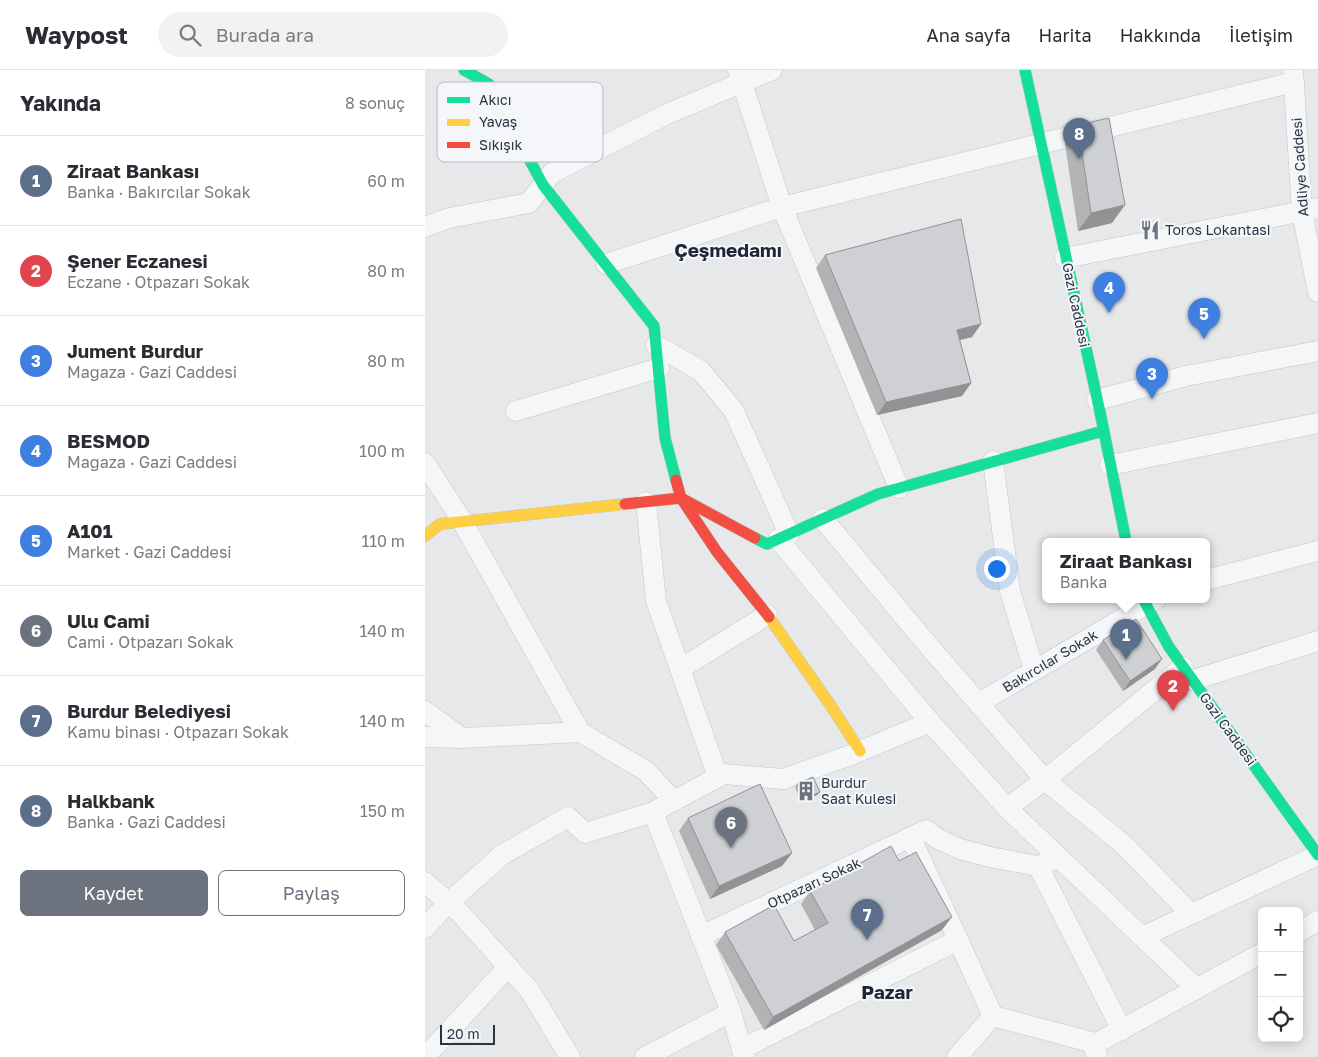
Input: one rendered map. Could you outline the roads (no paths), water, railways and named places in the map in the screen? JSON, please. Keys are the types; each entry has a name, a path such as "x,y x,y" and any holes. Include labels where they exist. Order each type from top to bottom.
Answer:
{"street":[{"path":"464,70 485,82"},
{"path":"603,147 740,76 772,70"},
{"name":"Gazi Caddesi","path":"1025,70 1097,400 1124,538"},
{"path":"740,76 782,207 899,488"},
{"path":"606,264 782,207 1040,145 1294,76"},
{"name":"Adliye Caddesi","path":"1294,76 1317,282"},
{"path":"531,162 543,185 654,326 665,438 681,498 717,552 767,615 861,751"},
{"path":"425,227 449,218 529,203 552,173 573,162"},
{"path":"1065,258 1310,210"},
{"path":"656,345 701,371 734,411 784,537 930,722 1007,808 1197,989"},
{"path":"1097,400 1186,376 1318,351"},
{"path":"516,411 659,368"},
{"path":"1110,465 1318,423"},
{"path":"425,536 440,524 681,498 767,544 878,494 1103,431"},
{"path":"993,461 1010,591 1034,670"},
{"path":"425,463 462,521 580,732 646,771 673,801"},
{"path":"646,502 656,601 718,777"},
{"path":"823,519 927,644 1045,780 1124,845 1191,914"},
{"path":"1210,579 1318,551"},
{"name":"Bakırcılar Sokak","path":"979,703 1143,603"},
{"name":"Gazi Caddesi","path":"1149,603 1169,647 1318,855"},
{"path":"680,669 767,615"},
{"path":"1007,808 1188,673 1318,641"},
{"path":"425,711 462,738"},
{"path":"425,928 448,903 501,855 568,817 585,833 653,812 724,774 783,779 861,751 930,722"},
{"path":"425,737 462,738 580,732"},
{"path":"653,812 731,1012 743,1053 958,940"},
{"path":"918,834 938,839 960,849 1038,866 1058,858"},
{"path":"918,834 958,940 993,1016"},
{"name":"Otpazarı Sokak","path":"701,936 918,834"},
{"path":"1142,937 1318,855"},
{"path":"1038,866 1121,1030"},
{"path":"425,882 448,903 530,991 570,1057"},
{"path":"1303,930 1318,921"},
{"path":"993,1016 1091,1042 1095,1051 1121,1030 1258,955"},
{"path":"425,1057 508,967"},
{"path":"645,1057 731,1012"},
{"path":"957,1057 993,1016"}],"place":[{"name":"Halkbank","path":"1079,159"},
{"name":"Toros Lokantasi","path":"1150,230"},
{"name":"BESMOD","path":"1109,313"},
{"name":"A101","path":"1204,339"},
{"name":"Jument Burdur","path":"1152,399"},
{"name":"Ziraat Bankası","path":"1126,660"},
{"name":"Şener Eczanesi","path":"1173,711"},
{"name":"Burdur Saat Kulesi","path":"806,791"},
{"name":"Ulu Cami","path":"731,848"},
{"name":"Burdur Belediyesi","path":"867,940"}],"district":[{"name":"Çeşmedamı","path":"728,250"},
{"name":"Pazar","path":"887,992"}]}
